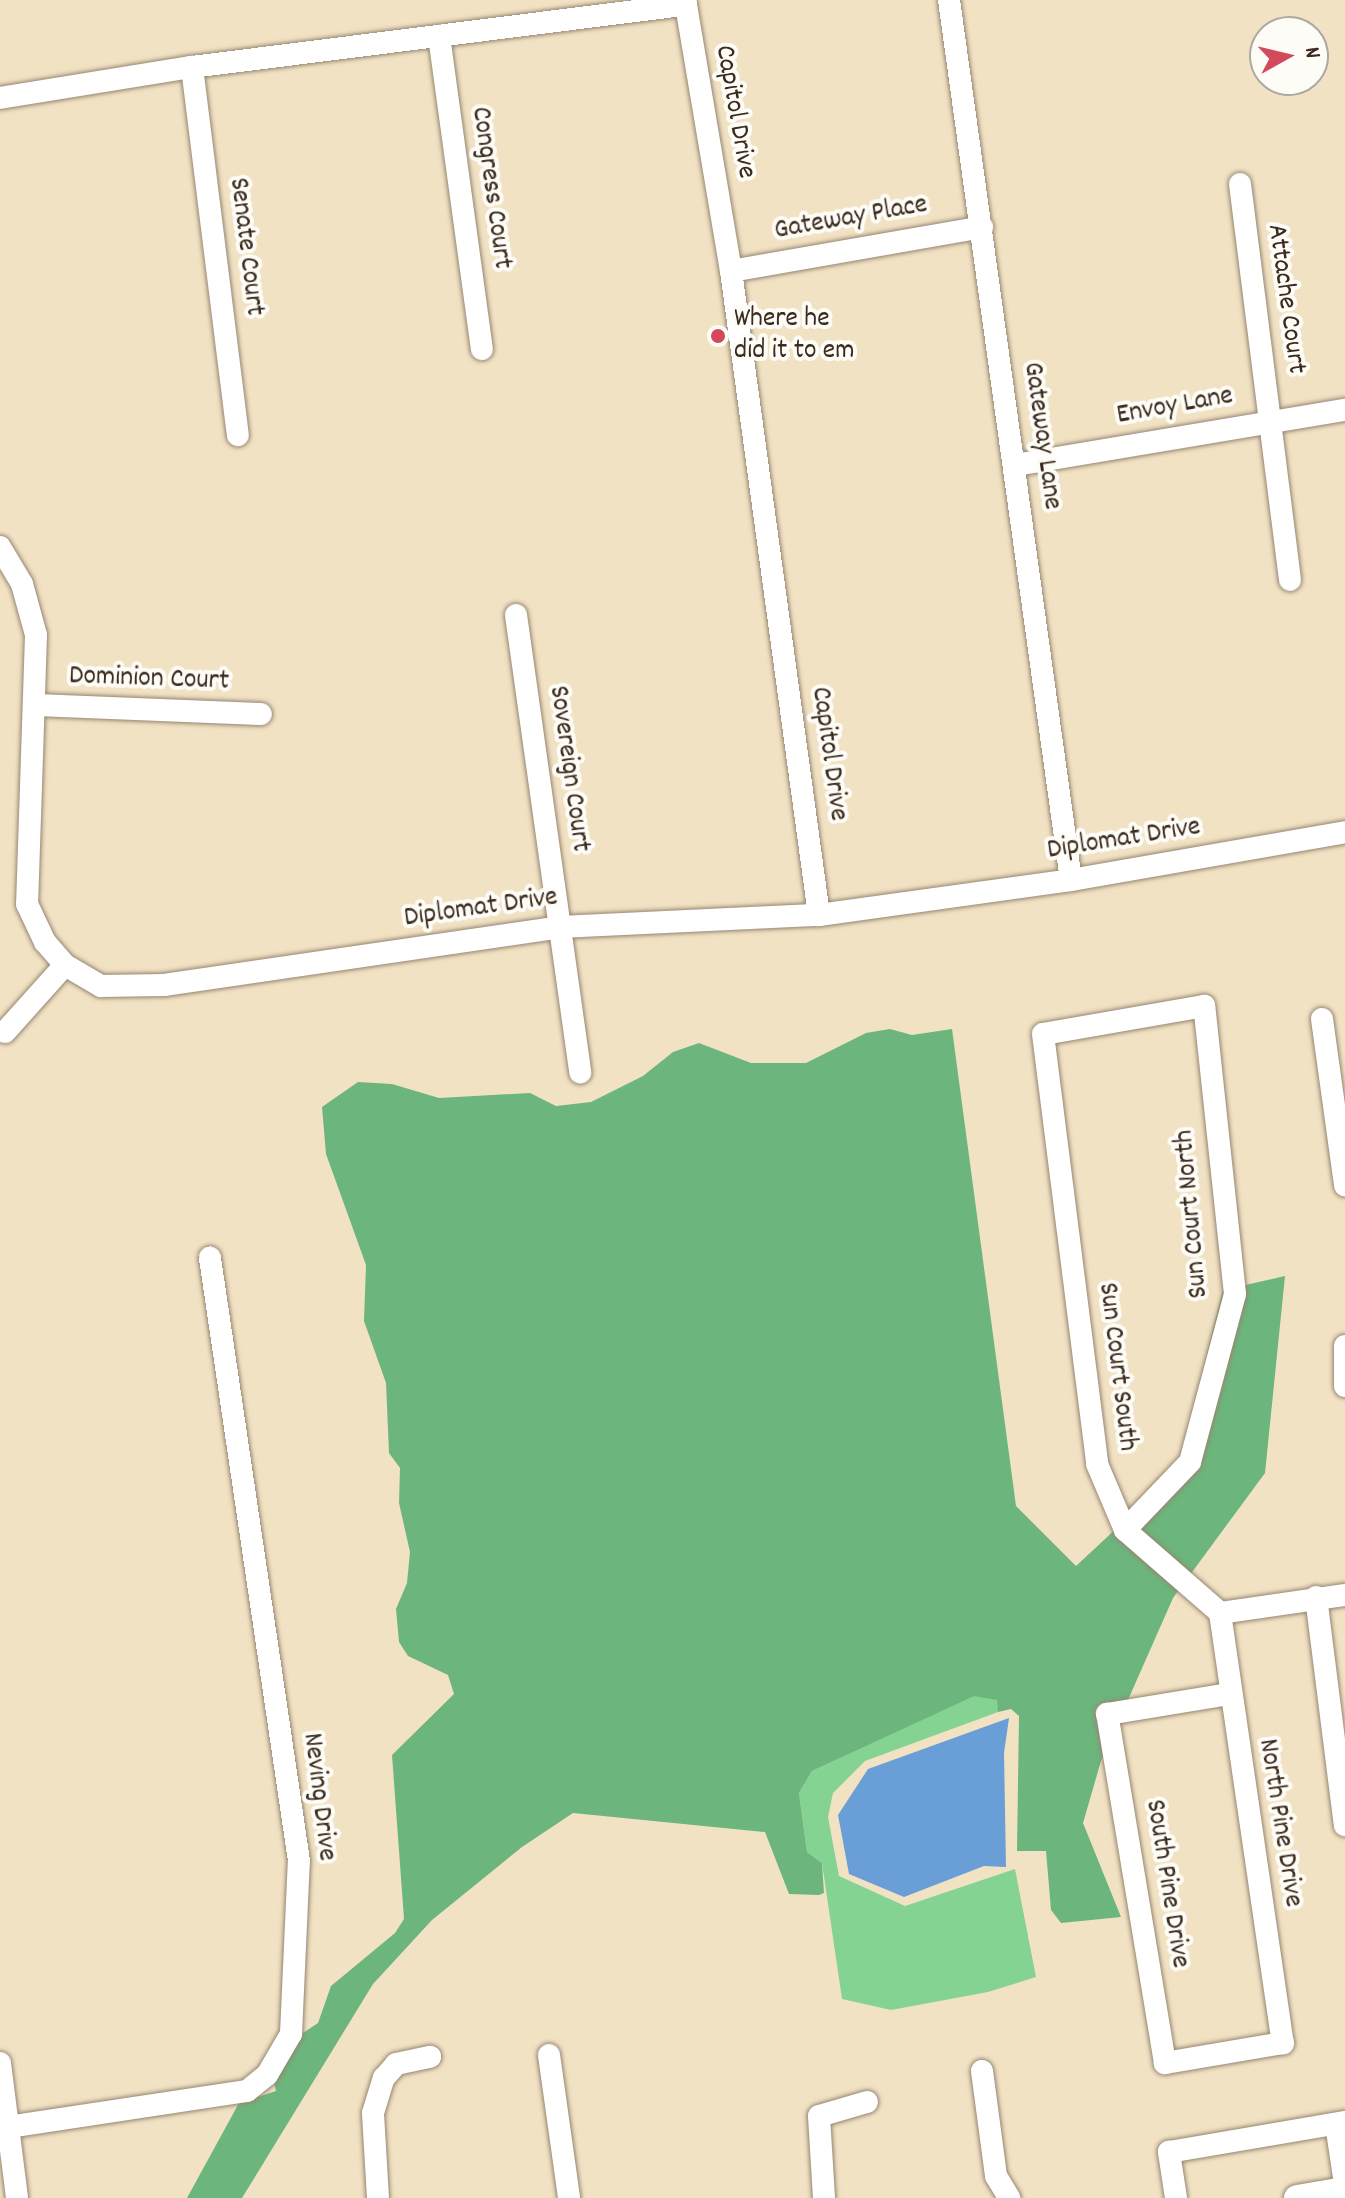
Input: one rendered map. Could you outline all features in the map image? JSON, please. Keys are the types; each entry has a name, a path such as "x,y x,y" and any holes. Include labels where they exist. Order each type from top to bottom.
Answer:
{"main road":[{"path":"1297,2198 1345,2190"}],"street":[{"name":"Gateway Lane","path":"949,0 1071,880"},
{"name":"Capitol Drive","path":"0,98 192,67 686,5 731,271 819,915"},
{"name":"Congress Court","path":"439,36 482,349"},
{"name":"Senate Court","path":"192,67 238,435"},
{"name":"Attache Court","path":"1240,184 1290,580"},
{"name":"Gateway Place","path":"731,271 982,227"},
{"name":"Envoy Lane","path":"1015,465 1345,410"},
{"name":"Diplomat Drive","path":"0,547 22,584 33,615 35,705 27,904 45,942 65,965 101,986 164,985 560,927 819,915 1071,880 1345,832"},
{"name":"Sovereign Court","path":"516,615 580,1073"},
{"name":"Dominion Court","path":"35,705 261,714"},
{"path":"5,1032 65,965"},
{"name":"Sun Court North","path":"1043,1034 1204,1006 1235,1294 1190,1462 1125,1530"},
{"path":"1322,1019 1342,1128 1345,1185"},
{"name":"Sun Court South","path":"1043,1034 1097,1464 1125,1530 1220,1613"},
{"name":"Neving Drive","path":"8,2127 247,2091 267,2075 291,2034 299,1861 210,1258"},
{"path":"1345,1346 1345,1386"},
{"path":"1220,1613 1345,1595"},
{"path":"1316,1597 1345,1825"},
{"name":"North Pine Drive","path":"1165,2063 1283,2043 1229,1694 1220,1613"},
{"name":"South Pine Drive","path":"1165,2063 1107,1714 1229,1694"},
{"path":"549,2055 569,2198"},
{"path":"378,2198 373,2113 384,2078 396,2064 430,2057"},
{"path":"0,2063 17,2198"},
{"path":"982,2071 996,2176 1009,2198"},
{"path":"824,2198 819,2116 867,2102"},
{"path":"1176,2198 1169,2152 1340,2123 1345,2184"}],"green space":[{"path":"890,1029 912,1035 952,1029 1016,1506 1076,1566 1177,1472 1223,1290 1285,1276 1265,1473 1173,1598 1101,1761 1083,1823 1121,1917 1061,1923 1051,1910 1046,1851 1017,1851 1019,1716 1011,1709 998,1712 997,1700 974,1696 812,1771 799,1793 807,1852 822,1863 824,1893 819,1895 789,1894 765,1832 573,1813 522,1847 432,1920 373,1984 242,2198 187,2198 239,2103 276,2091 274,2083 303,2033 318,2023 331,1986 395,1933 404,1919 392,1755 454,1694 448,1675 408,1656 399,1642 396,1609 407,1583 410,1552 399,1503 400,1468 389,1453 386,1383 364,1321 366,1265 326,1154 322,1107 358,1082 392,1084 439,1098 530,1093 556,1106 591,1102 643,1076 673,1052 699,1043 751,1063 806,1063 866,1033"},
{"path":"974,1695 998,1700 998,1712 865,1761 833,1793 828,1817 839,1876 905,1906 1015,1869 1036,1977 988,1992 891,2010 842,1999 822,1863 807,1852 799,1793 812,1771"}],"water":[{"path":"1009,1718 1004,1753 1006,1867 984,1866 904,1897 849,1874 838,1815 868,1769"}],"place":[{"name":"Where he did it to em","path":"718,336"}]}
